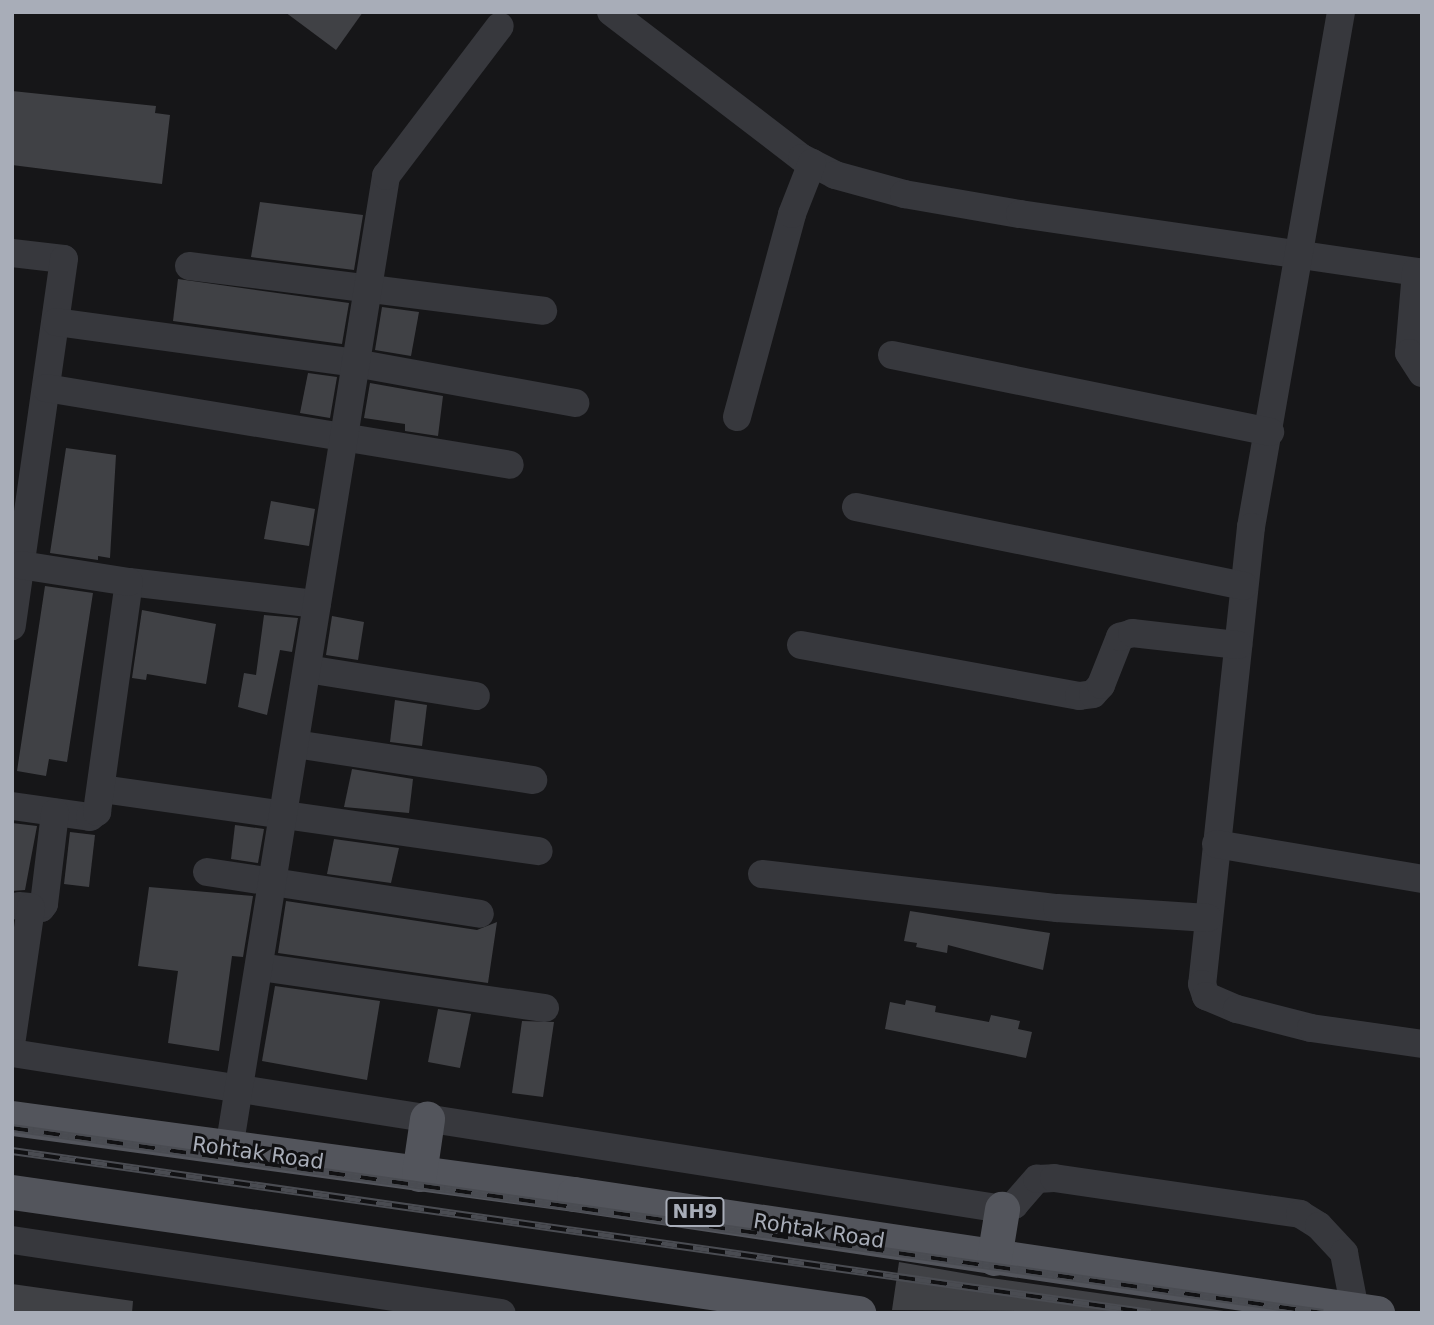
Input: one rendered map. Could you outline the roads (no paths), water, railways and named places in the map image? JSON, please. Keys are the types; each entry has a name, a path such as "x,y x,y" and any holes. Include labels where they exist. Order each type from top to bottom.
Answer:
{"main road":[{"name":"Rohtak Road","path":"12,1118 1366,1311"},
{"path":"419,1174 427,1119"},
{"path":"12,1192 858,1313"},
{"path":"994,1258 1002,1209"}],"street":[{"path":"611,12 812,163 835,175 904,194 1419,272 1409,354 1422,373"},
{"path":"1341,12 1244,586 1202,984 1206,996 1217,1003 1311,1028 1422,1044"},
{"path":"229,1149 386,176 500,26"},
{"path":"737,417 792,214 812,163"},
{"path":"12,253 64,259 13,610"},
{"path":"189,265 368,286 542,311"},
{"path":"56,322 355,363 575,403"},
{"path":"892,355 1270,432"},
{"path":"46,388 510,465"},
{"path":"856,507 1244,586"},
{"path":"21,565 130,582 317,604"},
{"path":"12,806 93,816 102,789 130,582"},
{"path":"801,645 1079,696 1093,694 1101,685 1120,637 1132,633 1238,645"},
{"path":"307,669 476,696"},
{"path":"295,744 533,780"},
{"path":"102,789 539,851"},
{"path":"12,1038 22,906 44,904 55,813"},
{"path":"1216,844 1422,879"},
{"path":"207,872 480,914"},
{"path":"762,874 1057,908 1208,918"},
{"path":"260,967 545,1008"},
{"path":"12,1053 239,1091 1002,1209 1014,1205 1037,1180 1054,1178 1300,1214 1344,1254 1366,1311"},
{"path":"12,1240 502,1313"}],"railway":[{"path":"12,1128 1323,1313"},
{"path":"12,1151 1151,1313"}]}
